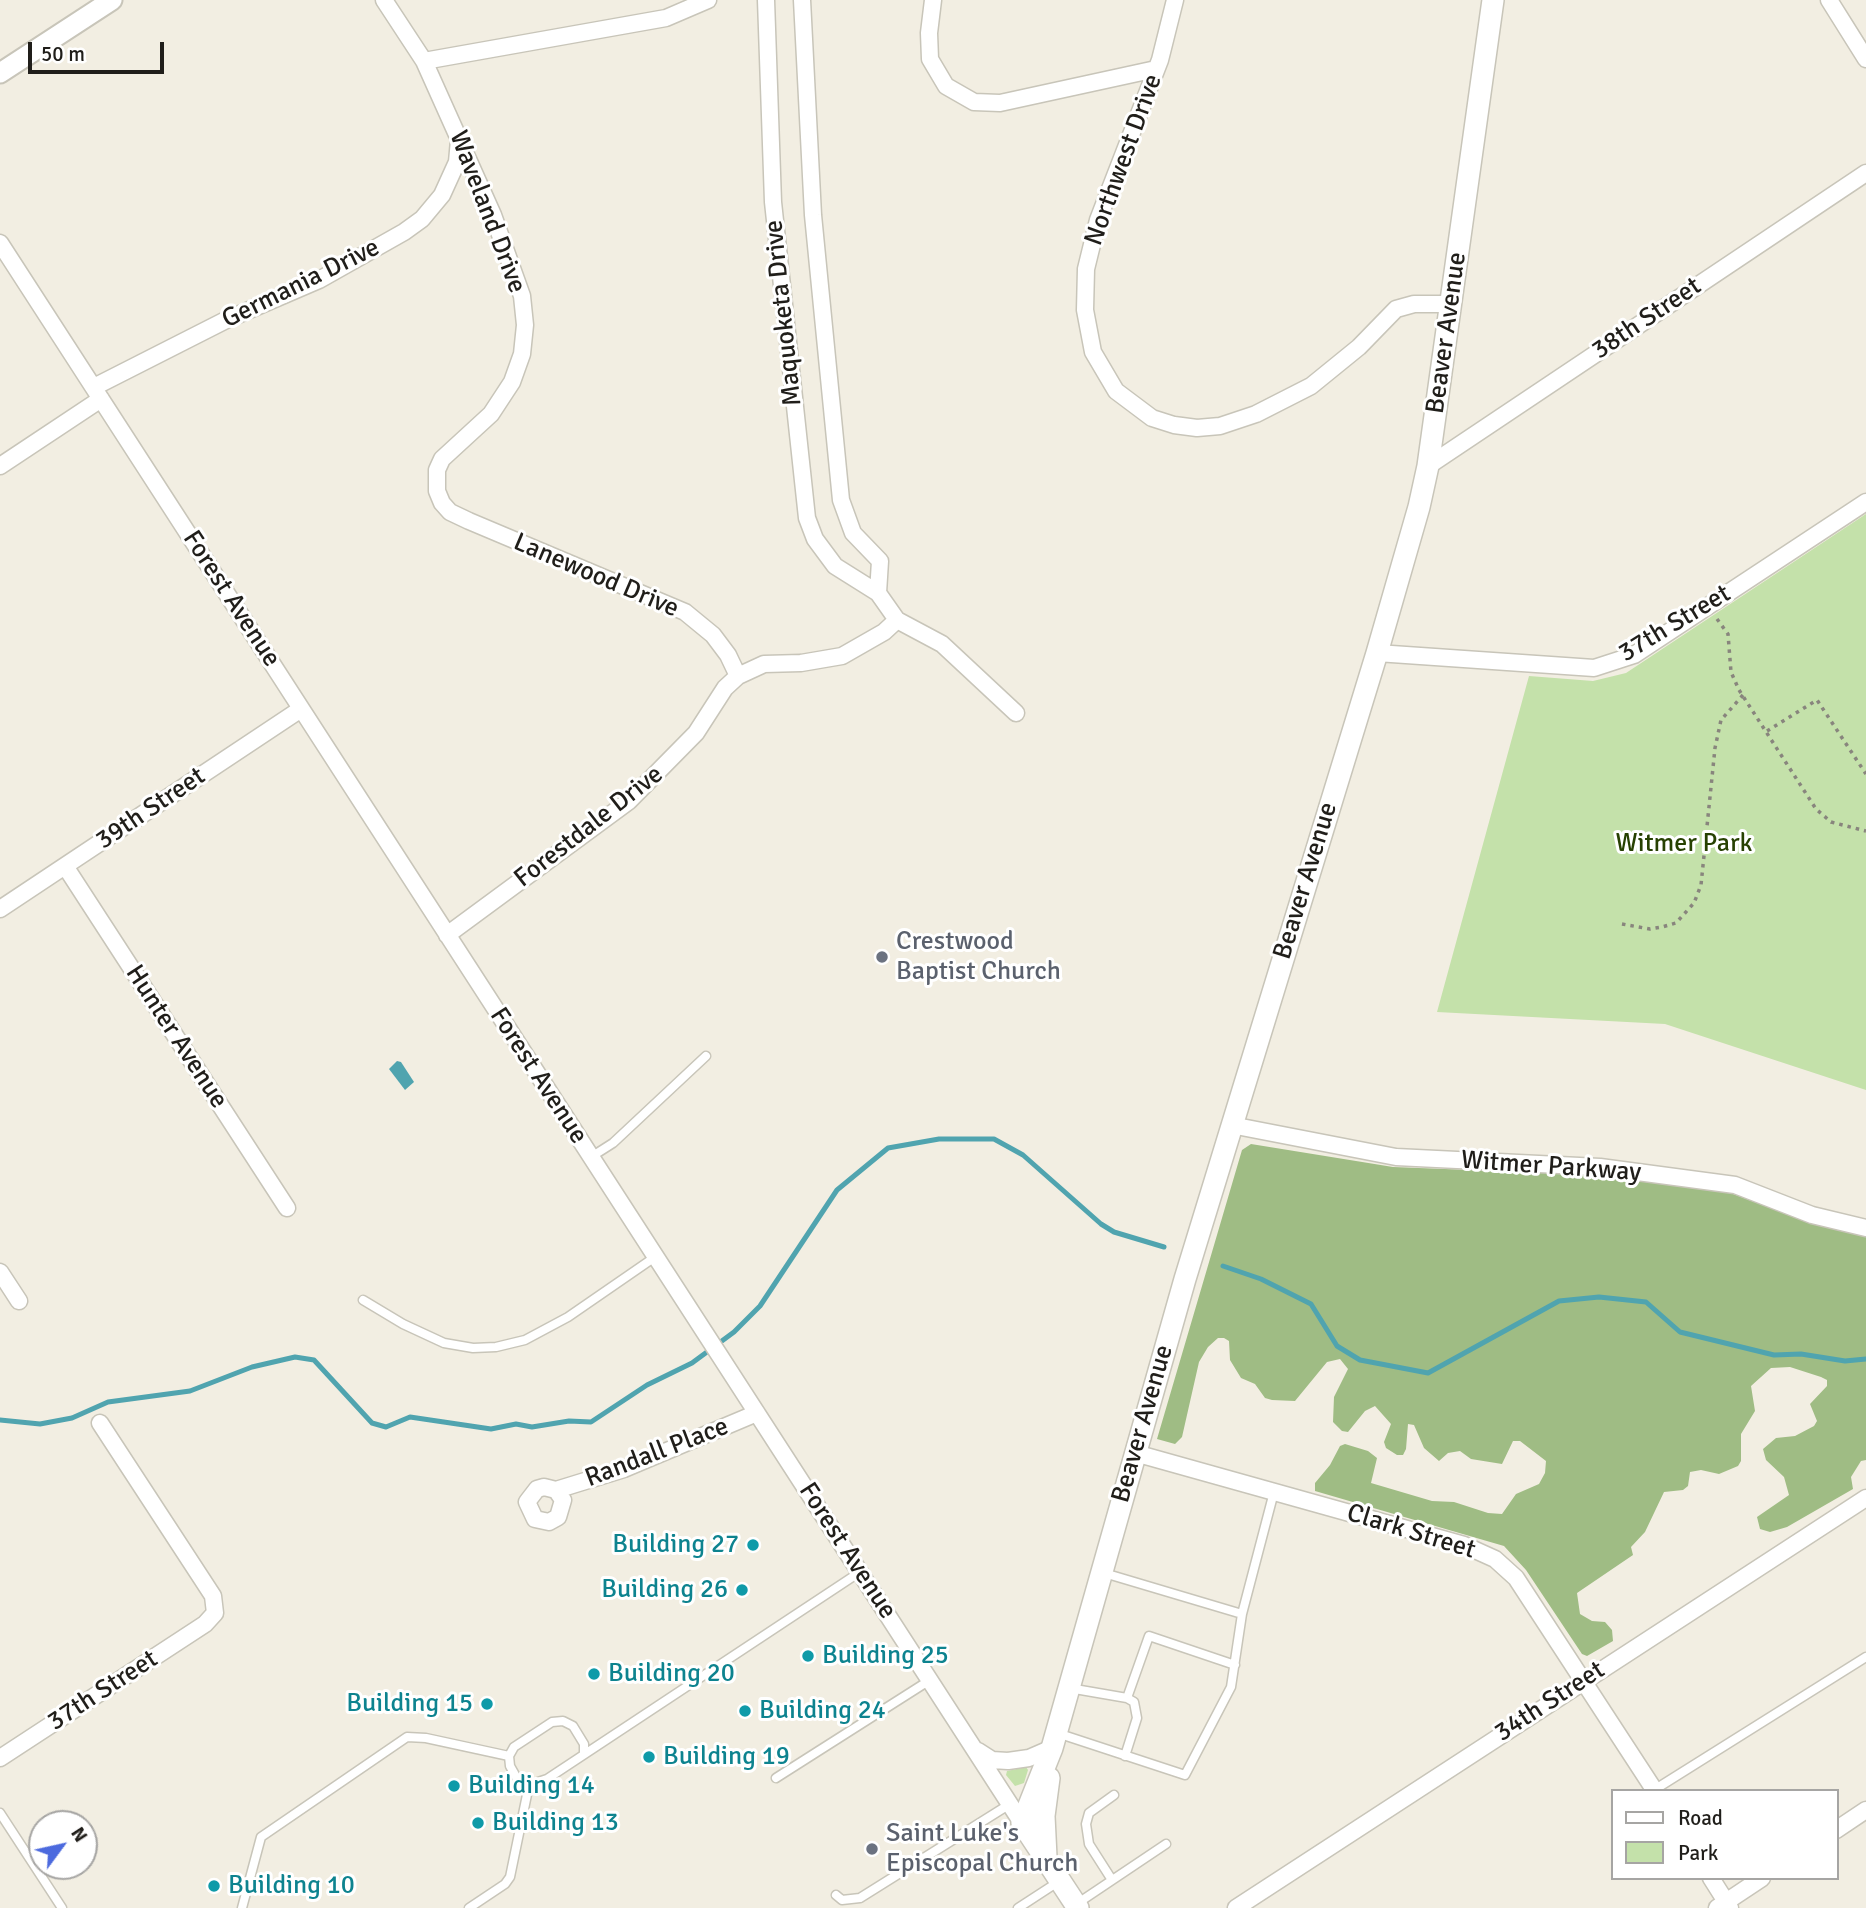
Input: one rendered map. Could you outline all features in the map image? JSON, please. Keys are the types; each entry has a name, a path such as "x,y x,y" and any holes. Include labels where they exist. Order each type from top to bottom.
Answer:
{"main road":[{"name":"Beaver Avenue","path":"1022,1823 1054,1740 1231,1125 1377,653 1428,466 1493,0"},
{"name":"Beaver Avenue","path":"1046,1860 1044,1816 1054,1740"},
{"name":"Forest Avenue","path":"1022,1823 1077,1906"}],"street":[{"path":"0,73 112,0"},
{"name":"Waveland Drive","path":"384,0 424,61 459,136 517,279 525,325 522,354 513,382 491,414 450,450 437,470 437,491 442,503 450,512 469,521"},
{"path":"424,61 666,18 708,0"},
{"name":"Maquoketa Drive","path":"766,0 772,202 807,518 815,539 835,566 878,593 897,620 942,644 1016,713"},
{"name":"Maquoketa Drive","path":"802,0 813,215 841,500 853,533 880,561 878,593"},
{"path":"933,0 929,33 930,59 946,86 974,102 1000,103 1156,69"},
{"name":"Northwest Drive","path":"1175,0 1156,69 1098,220 1086,269 1085,310 1093,352 1116,391 1133,407 1163,422 1197,428 1220,426 1256,414 1311,386 1359,347 1396,309 1414,304 1451,304"},
{"path":"1829,0 1866,59"},
{"name":"Germania Drive","path":"0,466 97,393 226,320 319,280 404,232 422,219 442,195 457,162 459,136"},
{"name":"38th Street","path":"1428,466 1866,173"},
{"name":"Forest Avenue","path":"0,243 1022,1823"},
{"name":"37th Street","path":"1377,653 1594,668 1634,655 1866,502"},
{"name":"Lanewood Drive","path":"469,521 685,612 713,635 728,655 738,676"},
{"name":"Forestdale Drive","path":"447,935 629,801 696,733 725,688 738,676 764,664 801,663 842,656 884,632 897,620"},
{"name":"39th Street","path":"0,909 301,709"},
{"name":"Hunter Avenue","path":"65,866 287,1208"},
{"name":"Witmer Parkway","path":"1231,1125 1396,1157 1600,1167 1735,1185 1812,1215 1866,1228"},
{"path":"0,1272 19,1301"},
{"name":"Randall Place","path":"556,1490 624,1469 757,1413"},
{"name":"37th Street","path":"0,1758 205,1624 215,1614 213,1596 100,1423"},
{"name":"Clark Street","path":"1135,1453 1464,1545 1495,1559 1516,1578 1654,1789"},
{"name":"34th Street","path":"1236,1908 1584,1679 1866,1498"},
{"path":"973,1747 992,1760 1008,1761 1029,1758 1054,1740"},
{"path":"1838,1829 1866,1810"},
{"path":"1712,1880 1724,1906 1759,1880"}],"lane":[{"path":"591,1157 613,1143 706,1056"},
{"path":"363,1300 403,1324 444,1343 473,1348 496,1347 525,1340 568,1317 655,1257"},
{"path":"1054,1740 1125,1756 1185,1775 1231,1687 1242,1614 1274,1492"},
{"path":"529,1785 547,1779 860,1572"},
{"path":"1101,1573 1242,1614"},
{"path":"1126,1698 1149,1636 1235,1665"},
{"path":"1657,1789 1866,1657"},
{"path":"776,1778 930,1680"},
{"path":"1069,1688 1126,1698 1134,1702 1137,1718 1125,1756"},
{"path":"509,1756 521,1741 552,1723 563,1721 579,1734 584,1744 584,1754"},
{"path":"242,1908 261,1837 407,1737 426,1738 509,1756"},
{"path":"509,1756 513,1774 529,1785"},
{"path":"469,1908 497,1890 510,1877 529,1785"},
{"path":"1112,1880 1089,1844 1086,1824 1089,1813 1114,1795"},
{"path":"836,1895 842,1900 860,1898 1010,1804"},
{"path":"0,1813 62,1908"},
{"path":"1077,1906 1166,1844"},
{"path":"1018,1908 1060,1881"}],"path":[{"path":"1708,606 1728,634 1731,672 1743,695 1816,809 1831,821 1866,831"},
{"path":"1622,923 1650,929 1662,927 1676,923 1695,903 1701,885 1715,748 1721,720 1743,695"},
{"path":"1766,732 1816,700 1866,774"}],"green space":[{"name":"Witmer Park","path":"1866,514 1866,1090 1665,1024 1437,1012 1529,676 1593,681 1626,673"},
{"path":"1251,1144 1393,1167 1599,1175 1725,1191 1806,1221 1866,1236 1866,1460 1861,1461 1851,1477 1853,1489 1787,1527 1770,1532 1760,1529 1757,1517 1789,1495 1784,1477 1766,1460 1763,1449 1776,1438 1795,1436 1814,1426 1817,1421 1810,1404 1827,1386 1827,1380 1790,1367 1771,1368 1751,1386 1755,1411 1741,1434 1741,1461 1738,1466 1719,1474 1701,1470 1690,1472 1688,1486 1683,1490 1664,1492 1645,1532 1631,1547 1633,1555 1577,1593 1580,1614 1592,1621 1605,1622 1612,1630 1613,1641 1587,1656 1582,1654 1526,1570 1504,1546 1315,1491 1315,1483 1330,1465 1340,1446 1345,1444 1368,1451 1377,1458 1371,1483 1432,1501 1454,1502 1488,1513 1502,1514 1516,1494 1539,1484 1545,1473 1546,1461 1520,1441 1513,1441 1502,1464 1471,1459 1460,1451 1448,1453 1439,1461 1424,1448 1414,1425 1408,1424 1406,1449 1403,1455 1397,1455 1386,1448 1384,1442 1391,1424 1375,1406 1365,1411 1348,1432 1342,1431 1333,1422 1334,1397 1348,1369 1340,1359 1327,1362 1295,1401 1272,1400 1265,1398 1255,1384 1241,1378 1230,1360 1229,1341 1224,1338 1218,1338 1208,1347 1199,1362 1182,1437 1175,1444 1157,1439 1242,1150"},
{"path":"1026,1767 1028,1770 1024,1783 1015,1786 1006,1775 1007,1771"}],"water":[{"path":"397,1061 401,1062 414,1082 405,1090 389,1069"}],"waterway":[{"path":"0,1420 40,1424 72,1418 108,1402 190,1391 252,1367 295,1357 314,1360 372,1423 386,1427 410,1417 491,1429 516,1424 532,1427 569,1421 591,1422 647,1385 692,1363 734,1332 760,1306 837,1190 888,1148 939,1139 994,1139 1023,1155 1101,1224 1114,1232 1164,1247"},
{"path":"1223,1266 1261,1279 1311,1304 1337,1346 1360,1360 1428,1373 1559,1301 1599,1297 1646,1302 1680,1332 1774,1355 1801,1354 1845,1361 1866,1359"}],"place":[{"name":"Crestwood Baptist Church","path":"882,957"},
{"name":"Building 27","path":"753,1545"},
{"name":"Building 26","path":"742,1590"},
{"name":"Building 25","path":"808,1656"},
{"name":"Building 20","path":"594,1674"},
{"name":"Building 15","path":"487,1704"},
{"name":"Building 24","path":"745,1711"},
{"name":"Building 19","path":"649,1757"},
{"name":"Building 14","path":"454,1786"},
{"name":"Building 13","path":"478,1823"},
{"name":"Saint Luke's Episcopal Church","path":"872,1849"},
{"name":"Building 10","path":"214,1886"}]}
